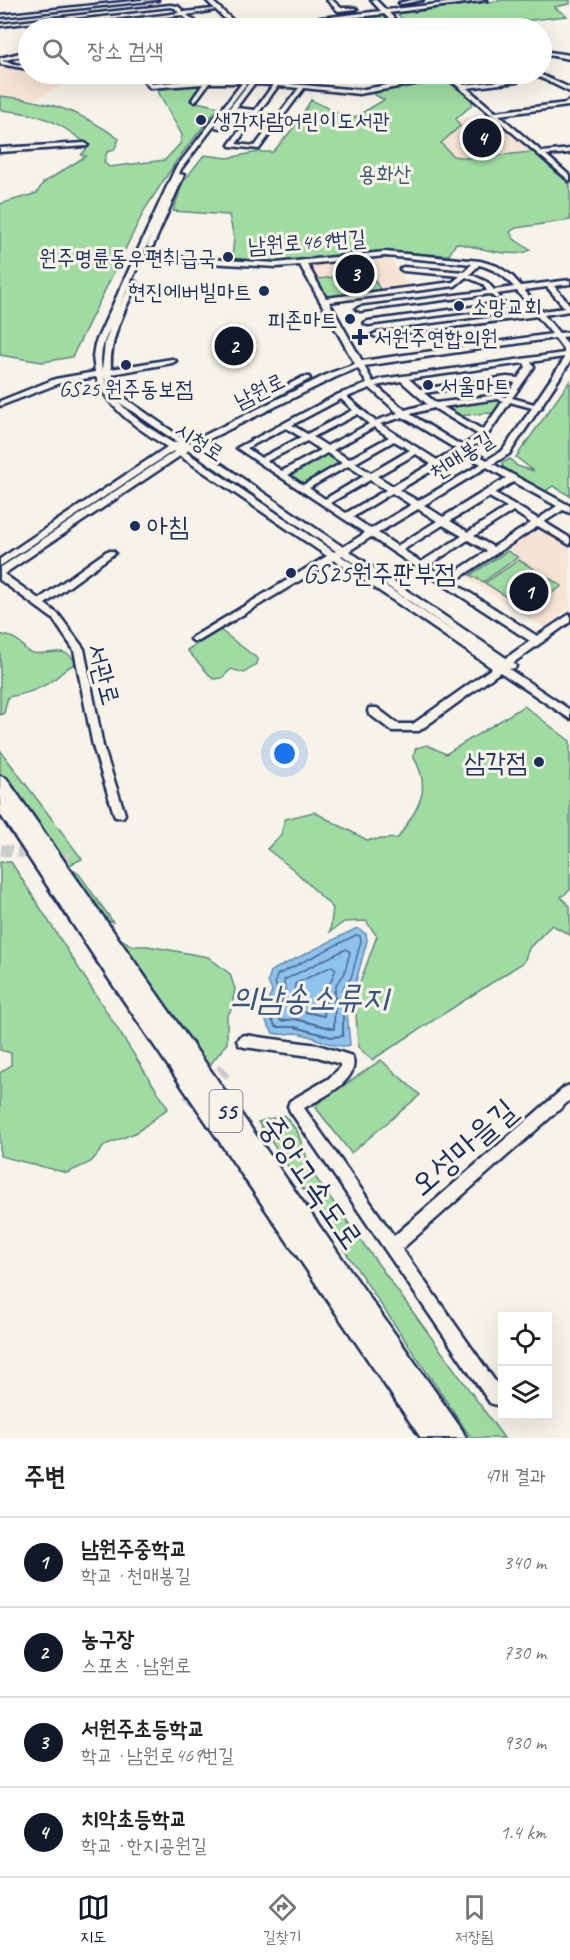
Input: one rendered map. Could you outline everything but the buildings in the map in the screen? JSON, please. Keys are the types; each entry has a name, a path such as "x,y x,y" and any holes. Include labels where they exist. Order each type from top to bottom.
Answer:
{"highway":[{"name":"중앙고속도로","path":"0,783 454,1438"},
{"name":"중앙고속도로","path":"0,801 115,973 435,1438"}],"street":[{"path":"0,15 156,0"},
{"path":"218,0 232,18"},
{"path":"329,0 340,10 362,8 353,0"},
{"path":"374,0 393,18"},
{"path":"400,1 421,0"},
{"path":"434,0 442,6"},
{"path":"336,18 485,0"},
{"path":"208,1 231,18"},
{"path":"400,1 410,10"},
{"path":"0,15 134,6 170,6 176,7 188,18"},
{"path":"66,18 119,12 134,6"},
{"path":"134,6 143,18"},
{"path":"152,18 213,10"},
{"path":"119,12 122,18"},
{"path":"0,26 18,24"},
{"path":"552,54 570,57"},
{"path":"0,61 18,56"},
{"path":"0,61 18,66"},
{"path":"552,82 570,90"},
{"path":"195,100 206,84"},
{"name":"시청로","path":"141,257 178,168 243,84"},
{"name":"시청로","path":"251,84 181,174 99,345 96,357 108,396 122,412 181,446 504,666 570,715"},
{"path":"268,84 359,92 401,84"},
{"path":"460,84 570,178"},
{"path":"464,87 490,84"},
{"path":"276,85 232,145 257,148 302,87"},
{"path":"496,114 568,104 570,101"},
{"path":"232,109 256,112"},
{"path":"0,150 85,145"},
{"path":"543,154 570,151"},
{"path":"214,251 216,262"},
{"name":"남원로469번길","path":"141,257 276,265 385,254 478,262 504,272 557,333"},
{"path":"323,301 455,284 478,262"},
{"path":"303,263 371,384 384,400 462,450 566,508"},
{"path":"403,269 465,274 485,283 511,318"},
{"path":"360,309 570,282"},
{"path":"549,285 570,309"},
{"path":"560,297 570,296"},
{"path":"425,301 442,327"},
{"path":"368,322 501,305"},
{"path":"376,335 570,309"},
{"name":"남원로","path":"0,563 181,446 360,362 557,333 570,328"},
{"path":"538,641 242,448 342,396 371,384 569,355 557,333"},
{"name":"남원로","path":"557,333 570,334"},
{"name":"천매봉길","path":"196,639 506,452 538,407 567,362 569,355"},
{"name":"천매봉길","path":"346,517 462,450 484,434 530,366 526,360"},
{"path":"0,404 58,381 172,362"},
{"name":"천매봉길","path":"403,378 434,406 484,434"},
{"path":"417,392 507,379 520,381"},
{"name":"천매봉길","path":"342,396 357,411 393,438 437,464"},
{"path":"281,475 374,424 401,413 497,397 538,407"},
{"path":"261,461 357,411"},
{"path":"287,425 494,552"},
{"path":"303,488 393,438"},
{"name":"남원로","path":"0,574 181,446"},
{"name":"천매봉길","path":"325,502 415,451"},
{"name":"천매봉길","path":"396,550 513,478"},
{"name":"천매봉길","path":"489,493 570,542"},
{"path":"421,566 512,508"},
{"path":"446,582 537,522 566,508"},
{"path":"39,604 110,553"},
{"name":"서관로","path":"0,574 56,617 79,649 98,746 119,814"},
{"path":"373,711 396,728 413,729 570,617"},
{"name":"시청로","path":"504,666 570,707"},
{"path":"244,1041 318,1051 347,1060 346,1071 333,1083 295,1106 394,1246 496,1397"},
{"name":"오성마을길","path":"394,1246 570,1091"}],"shaded area":[{"path":"0,65 18,67 18,84 63,84 35,100 0,96"},
{"path":"491,116 533,152 467,158 453,156 441,143 460,124 457,119"},
{"path":"388,256 410,287 326,298 304,265"},
{"path":"540,527 570,544 570,607 544,628 465,577"}],"green space":[{"path":"504,0 570,0 570,4 554,7 567,16 549,18 401,18 398,14"},
{"path":"383,16 388,18 365,18"},
{"path":"203,84 192,101 219,107 177,160 145,209 72,357 42,362 0,355 0,204 37,193 43,183 86,156 81,155 88,147 56,123 26,113 0,110 0,96 62,108 105,129 119,139 114,150 107,152 104,162 109,167 165,160 180,144 182,135 156,88"},
{"name":"용화산","path":"419,84 450,84 472,99 472,105 456,119 460,126 441,143 453,156 467,158 533,152 570,185 570,220 516,228 510,232 514,239 530,250 523,253 504,253 456,243 449,255 382,252 278,264 232,260 234,237 229,215 173,211 183,182 204,155 228,158 258,152 273,152 295,126 311,100 344,116 355,117 384,100 372,93"},
{"path":"370,273 381,291 328,298 317,279"},
{"path":"570,381 570,496 553,486 544,492 503,467 502,463 510,459 517,466 534,471 516,457"},
{"path":"498,399 504,401 494,414 458,416 440,407"},
{"path":"328,453 344,462 305,485 288,476"},
{"path":"507,551 518,557 483,582 470,575"},
{"path":"519,560 562,586 527,610 485,583"},
{"path":"220,630 258,659 257,664 244,673 231,669 222,678 213,679 187,650"},
{"path":"0,634 16,640 30,652 39,654 62,652 72,657 76,663 43,686 8,697 4,713 0,715"},
{"path":"524,706 570,741 570,890 561,897 570,907 570,935 552,925 529,948 524,962 372,1060 358,1047 355,996 377,936 366,921 344,922 330,932 333,908 294,870 267,849 281,835 285,819 314,812 367,840 398,838 417,808 422,789 419,768 413,756 416,748 427,745 446,754"},
{"path":"0,750 82,859 67,866 79,874 113,922 86,917 132,946 148,946 208,957 230,974 235,989 231,1010 227,1016 227,1043 197,1082 0,790"},
{"path":"0,862 11,862 168,1108 137,1132 105,1145 91,1162 67,1173 0,1156 0,1073 11,1065 11,1053 0,1050"},
{"path":"381,1060 420,1095 351,1153 316,1108 317,1104"},
{"path":"284,1115 297,1131 313,1174 504,1438 471,1438 258,1122"}],"water":[{"name":"의남송소류지","path":"357,928 366,934 367,941 356,981 346,1001 350,1045 330,1044 302,1034 273,1033 262,1015 272,991 268,982 271,971"}],"tunnel":[{"path":"1,850 69,858"},
{"path":"188,1103 225,1070"}],"place":[{"name":"생각자람어린이도서관","path":"201,120"},
{"name":"치악초등학교","path":"482,138"},
{"name":"원주명륜동우편취급국","path":"228,257"},
{"name":"서원주초등학교","path":"355,274"},
{"name":"현진에버빌마트","path":"264,291"},
{"name":"소망교회","path":"459,306"},
{"name":"피존마트","path":"350,319"},
{"name":"서원주연합의원","path":"360,337"},
{"name":"농구장","path":"234,346"},
{"name":"GS25 원주동보점","path":"126,365"},
{"name":"서울마트","path":"428,385"},
{"name":"아침","path":"135,526"},
{"name":"GS25원주판부점","path":"291,573"},
{"name":"남원주중학교","path":"529,592"},
{"name":"삼각점","path":"539,762"}]}
